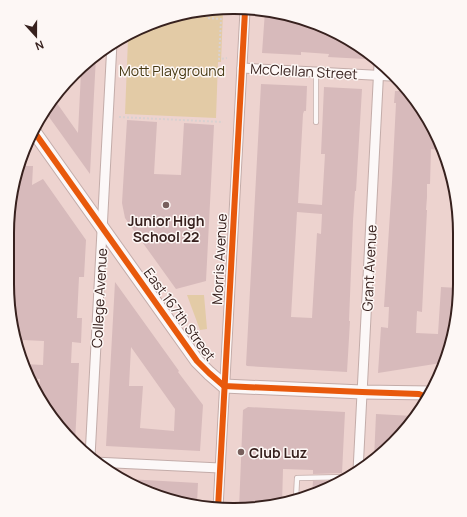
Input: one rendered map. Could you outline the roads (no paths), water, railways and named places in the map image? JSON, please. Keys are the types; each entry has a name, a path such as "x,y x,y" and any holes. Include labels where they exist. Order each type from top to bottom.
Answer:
{"street":[{"name":"Morris Avenue","path":"218,503 245,14"},
{"name":"College Avenue","path":"90,450 112,51"},
{"name":"McClellan Street","path":"242,68 386,76"},
{"name":"Grant Avenue","path":"358,464 379,69"},
{"name":"East 167th Street","path":"37,136 197,361 224,386"},
{"path":"224,386 423,395"},
{"path":"107,463 220,468"}],"lane":[{"path":"316,72 316,122"},
{"path":"296,494 297,478 337,477"}],"place":[{"name":"Junior High School 22","path":"166,205"},
{"name":"Club Luz","path":"241,452"}],"park label":[{"name":"Mott Playground","path":"172,70"}]}
